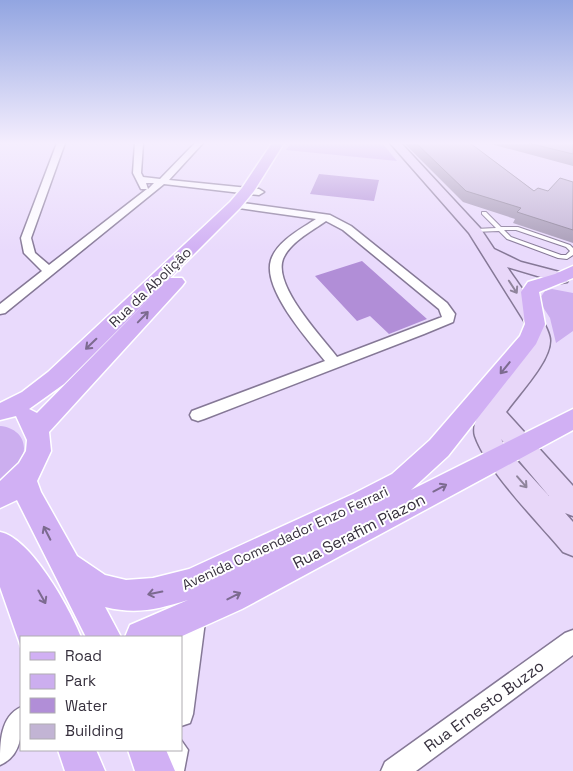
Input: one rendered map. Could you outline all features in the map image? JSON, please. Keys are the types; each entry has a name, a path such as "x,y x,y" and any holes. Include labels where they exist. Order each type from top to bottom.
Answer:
{"main road":[{"name":"Rua da Abolição","path":"2,412 30,398 56,378 247,198 258,179"},
{"name":"Rua da Abolição","path":"37,428 247,198 262,179"},
{"path":"429,179 476,231 535,324 541,339 538,354 493,412 510,452 573,542"},
{"path":"489,252 515,265 569,277"},
{"path":"535,324 530,292 534,286 569,277"},
{"name":"Avenida Comendador Enzo Ferrari","path":"64,566 98,589 126,596 153,594 191,584 362,503 401,482 440,448 529,339 535,324"},
{"path":"2,412 26,418 37,428 40,436 40,450 34,464 11,487 29,497 64,566 103,636"},
{"name":"Rua Serafim Piazon","path":"144,636 195,614 573,419"},
{"path":"510,452 573,504"},
{"path":"0,545 34,636"},
{"path":"0,545 18,560 30,574 63,636"},
{"path":"77,751 85,771"},
{"path":"147,751 155,771"}],"street":[{"path":"48,179 26,238 25,246 30,255 49,271"},
{"path":"139,179 148,193"},
{"path":"139,179 163,181 247,198 326,217 347,228 443,306 449,314 448,319 198,415"},
{"path":"0,310 163,181"},
{"path":"326,217 285,249 276,260 275,272 279,287 334,363"},
{"path":"182,707 195,614"},
{"name":"Rua Ernesto Buzzo","path":"394,771 573,641"},
{"path":"0,752 20,721"},
{"path":"171,771 175,751"}],"lane":[{"path":"476,231 500,229 516,228 568,246 573,252 567,257 560,257 509,238 501,232 500,229 484,213"}],"green space":[{"path":"552,289 573,293 573,331 556,343 550,318 541,304 540,298 545,291"},
{"path":"0,426 14,430 19,434 24,445 24,452 18,465 0,481"}],"water":[{"path":"317,179 379,180 374,201 310,194"},
{"path":"362,261 427,319 389,334 370,316 357,321 315,276"}],"building":[{"path":"453,179 518,179 534,191 538,188 548,191 559,179 573,182 573,230 517,212 521,208 466,191"}]}
